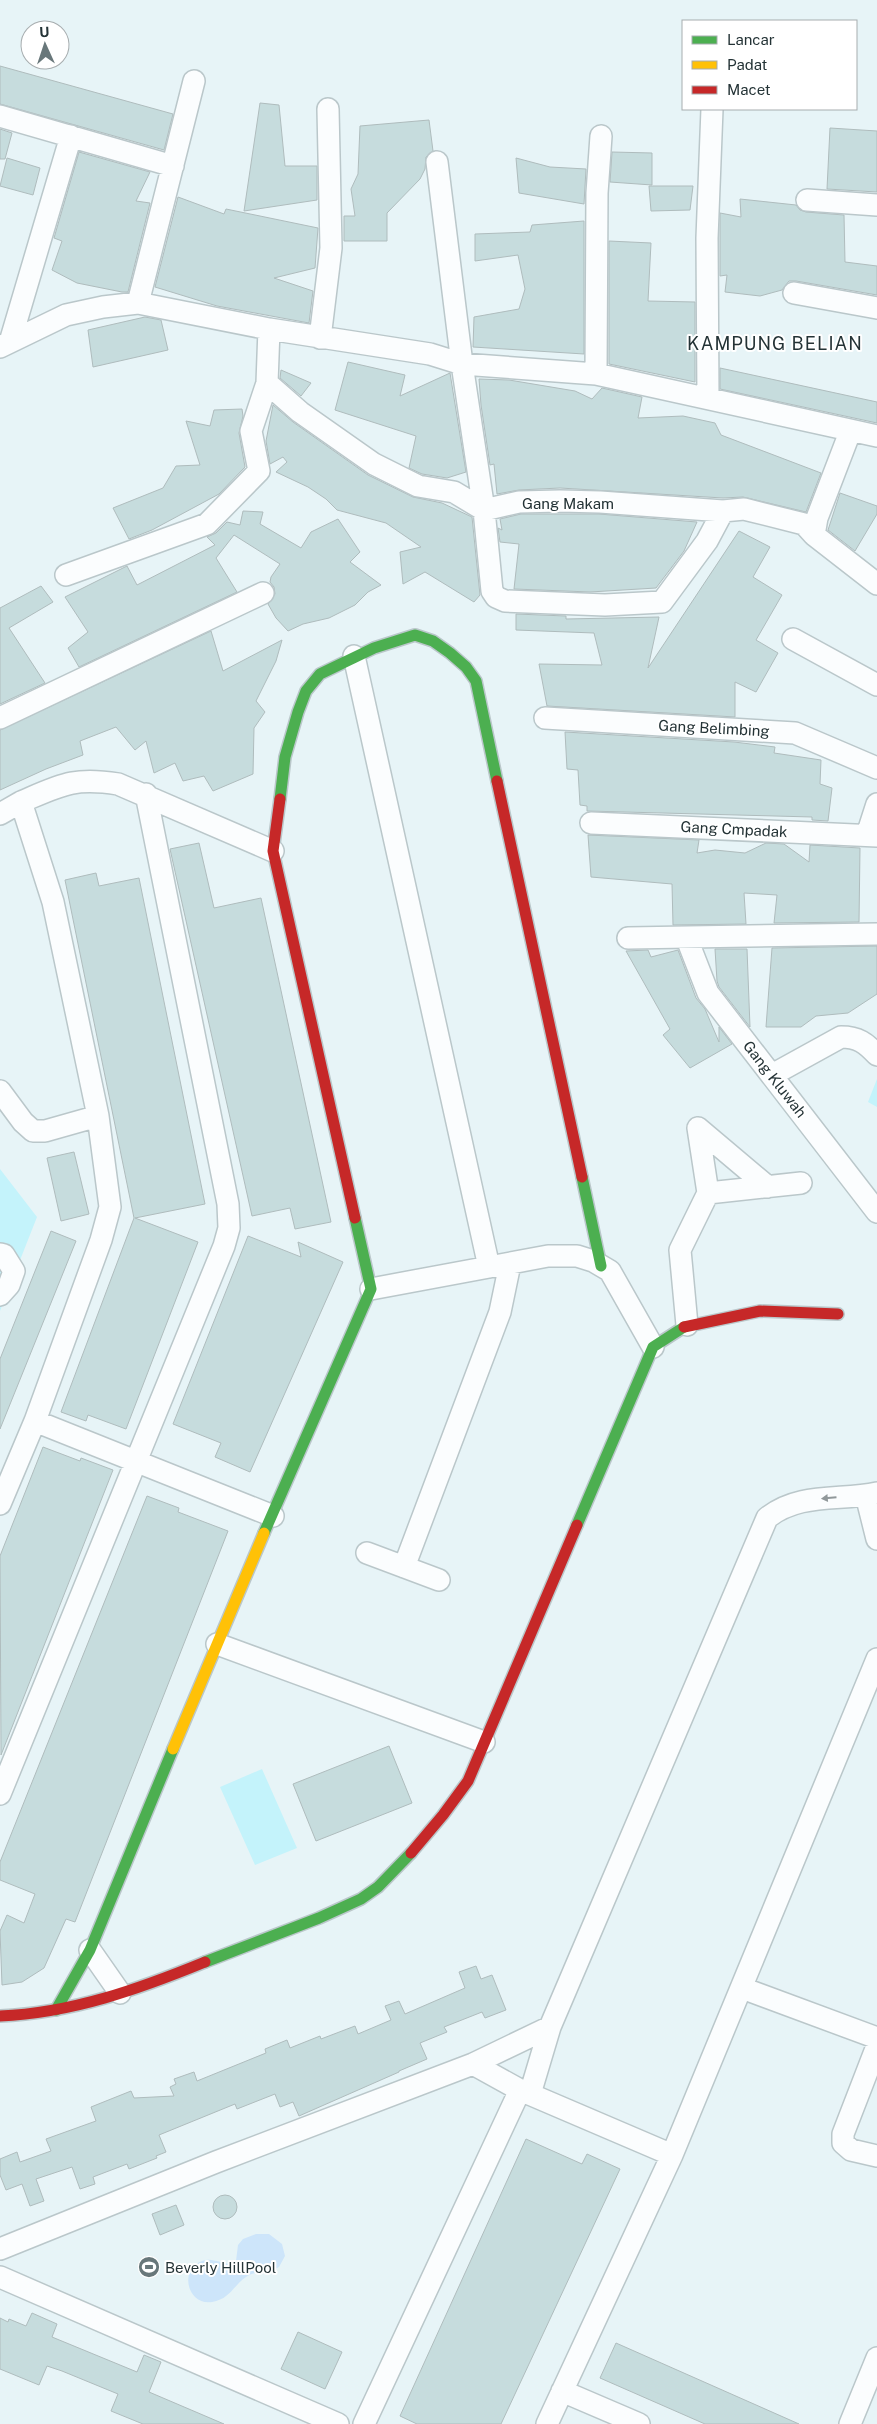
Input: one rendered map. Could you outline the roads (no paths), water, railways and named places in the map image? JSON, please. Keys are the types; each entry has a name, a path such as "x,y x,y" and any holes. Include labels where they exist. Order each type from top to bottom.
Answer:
{"street":[{"path":"138,303 174,166 194,80"},
{"path":"320,338 331,248 328,109"},
{"path":"708,398 707,238 712,110"},
{"path":"0,116 174,166"},
{"path":"5,345 71,136"},
{"path":"596,374 597,193 601,136"},
{"path":"437,162 462,364 484,510 492,590 496,597 505,601 605,605 662,602 707,541 723,511"},
{"path":"807,200 877,206"},
{"path":"794,293 877,308"},
{"path":"5,345 66,315 103,307 138,303 320,338 430,354 462,364 596,374 708,398 850,432 877,436"},
{"path":"66,575 207,524 259,471 251,431 267,383 269,329"},
{"path":"267,383 300,412 374,464 418,486 454,492 484,510"},
{"path":"814,535 817,518 850,432"},
{"name":"Gang Makam","path":"484,510 519,502 560,501 723,511 744,509 804,524 814,535 877,584"},
{"path":"0,718 262,593"},
{"path":"56,2010 90,1950 217,1644 371,1289 273,851 285,756 306,691 320,674 354,656 395,640 415,635 433,640 466,667 476,681 601,1266"},
{"path":"793,639 877,685"},
{"path":"354,656 499,1265 500,1312 404,1567"},
{"name":"Gang Belimbing","path":"545,718 795,733 877,768"},
{"path":"0,814 21,802 66,782 95,780 118,784 146,794 273,851"},
{"path":"0,1794 136,1462 229,1228 228,1204 146,794"},
{"path":"0,1504 36,1421 102,1240 110,1207 98,1116 53,902 21,802"},
{"path":"872,836 877,804"},
{"name":"Gang Cmpadak","path":"591,823 872,836"},
{"path":"628,938 687,939 877,934"},
{"name":"Gang Kluwah","path":"687,939 708,993 877,1212"},
{"path":"772,1075 830,1042 841,1038 854,1037 867,1044 877,1055"},
{"path":"0,1091 23,1122 33,1131 45,1131 98,1116"},
{"path":"687,1325 680,1250 708,1194 698,1128 768,1187"},
{"path":"708,1194 801,1183"},
{"path":"0,1254 4,1256 14,1271 9,1285 0,1295"},
{"path":"371,1289 548,1256 577,1256 610,1271 653,1347"},
{"path":"0,2016 56,2010 120,1993 329,1913 372,1892 418,1845 457,1799 468,1781 653,1347 687,1325 760,1311 838,1314"},
{"path":"36,1421 274,1516"},
{"path":"364,2424 525,2092 550,2027 768,1518 790,1504 814,1499 871,1494 877,1539"},
{"path":"367,1553 439,1580"},
{"path":"217,1644 484,1742"},
{"path":"547,2424 672,2155 877,1659"},
{"path":"90,1950 120,1993"},
{"path":"742,1988 876,2048 843,2134 843,2143 851,2150 877,2156"},
{"path":"0,2249 216,2162 472,2064 550,2027"},
{"path":"472,2064 525,2092 672,2155"},
{"path":"0,2277 338,2424"},
{"path":"850,2424 877,2358"},
{"path":"562,2391 639,2424"}],"place":[{"name":"Beverly HillPool","path":"149,2267"}],"district":[{"name":"KAMPUNG BELIAN","path":"775,343"}]}
